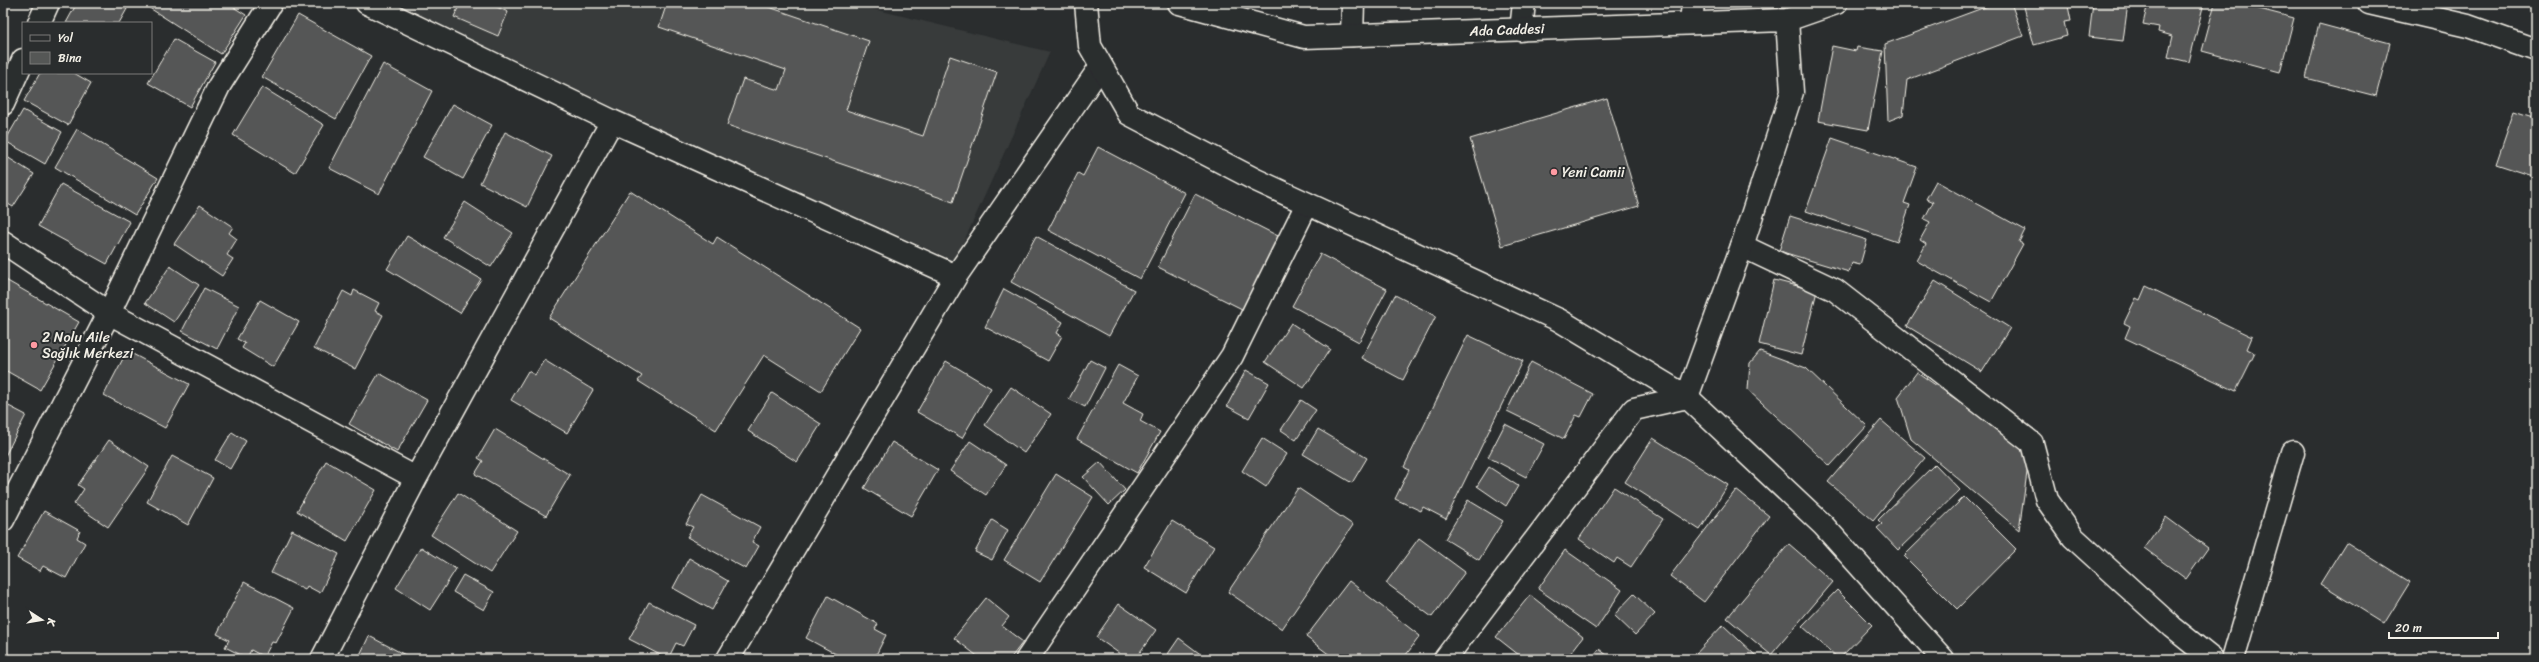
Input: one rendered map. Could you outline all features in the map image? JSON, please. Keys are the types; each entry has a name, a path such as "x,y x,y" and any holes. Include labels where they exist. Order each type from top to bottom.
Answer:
{"street":[{"path":"39,22 48,3"},
{"path":"3,520 109,313 219,86 271,3"},
{"path":"367,3 612,121 956,276"},
{"path":"1086,3 1090,46 1129,114 1256,180 1559,320 1687,397 1823,526 1943,659"},
{"name":"Ada Caddesi","path":"1179,3 1304,37 1521,30 1692,13 1787,20 1836,3"},
{"path":"1352,35 1353,3"},
{"path":"1521,30 1524,3"},
{"path":"2369,3 2468,26 2536,50"},
{"path":"1687,397 1742,246 1792,92 1787,20"},
{"path":"3,104 22,62"},
{"path":"728,659 956,276 1101,66"},
{"path":"322,659 416,478 612,121"},
{"path":"1027,659 1232,356 1307,204"},
{"path":"3,242 109,313 416,478"},
{"path":"1742,246 1834,290 2032,443 2046,500 2073,537 2172,627 2212,659"},
{"path":"1445,659 1634,409 1687,397"},
{"path":"2233,659 2293,452"}],"shaded area":[{"path":"373,3 849,3 1050,52 955,261"}],"building":[{"path":"77,3 116,3 127,9 120,22 67,22"},
{"path":"150,3 227,3 246,15 221,54 148,7"},
{"path":"460,3 488,3 508,12 498,36 454,17"},
{"path":"667,3 757,3 869,41 846,110 923,136 950,56 997,72 953,202 727,125 743,79 779,90 786,70 659,27"},
{"path":"1996,3 2011,3 2023,36 1907,80 1903,115 1888,121 1885,44"},
{"path":"2023,3 2074,3 2068,6 2071,21 2064,22 2067,36 2034,45"},
{"path":"2093,3 2128,3 2123,41 2089,37"},
{"path":"2148,3 2204,3 2189,62 2168,57 2173,36 2158,32 2159,27 2143,24"},
{"path":"2215,3 2236,3 2294,18 2280,72 2202,51"},
{"path":"298,15 371,56 336,119 262,77"},
{"path":"2319,24 2390,43 2376,96 2306,78"},
{"path":"174,39 215,62 190,107 148,83"},
{"path":"1832,46 1856,51 1857,47 1883,51 1868,130 1818,121"},
{"path":"383,64 432,91 379,194 329,168"},
{"path":"39,74 76,74 91,83 68,125 24,101"},
{"path":"262,87 324,125 295,173 233,135"},
{"name":"Yeni Camii","path":"1607,98 1639,206 1502,246 1470,139"},
{"path":"453,104 492,125 463,179 423,157"},
{"path":"23,110 62,132 45,164 5,141"},
{"path":"2514,111 2536,118 2536,177 2496,164"},
{"path":"77,129 158,178 135,215 55,167"},
{"path":"505,132 552,156 527,207 480,183"},
{"path":"1832,138 1917,167 1904,203 1910,205 1897,242 1806,211"},
{"path":"1098,147 1185,193 1140,279 1048,230 1078,173 1083,176"},
{"path":"7,157 34,174 13,207 3,201 3,163"},
{"path":"1936,181 2025,230 2019,242 2023,244 1991,302 1917,261 1926,244 1920,240 1930,222 1924,219 1933,202 1926,199"},
{"path":"61,184 130,222 107,264 38,226"},
{"path":"630,191 713,244 717,237 860,328 821,391 764,355 716,430 638,381 642,376 549,318"},
{"path":"1195,194 1280,237 1244,310 1158,267"},
{"path":"465,202 513,233 491,267 443,237"},
{"path":"200,205 233,227 229,233 237,239 227,255 233,259 222,276 174,244"},
{"path":"1790,216 1867,240 1860,265 1852,263 1849,272 1779,251"},
{"path":"407,236 481,279 460,313 387,269"},
{"path":"1036,236 1134,290 1109,336 1011,282"},
{"path":"1320,254 1387,289 1359,342 1292,306"},
{"path":"170,266 199,285 174,322 145,303"},
{"name":"2 Nolu Aile Sağlık Merkezi","path":"4,279 79,322 40,390 3,369"},
{"path":"1774,280 1817,291 1801,355 1759,344"},
{"path":"1935,281 2010,328 1982,372 1907,326"},
{"path":"2146,286 2252,337 2247,349 2255,353 2236,391 2125,338 2130,326 2124,323 2136,298 2140,300"},
{"path":"204,288 239,306 217,349 182,331"},
{"path":"1004,289 1063,322 1057,333 1062,336 1048,361 985,327"},
{"path":"354,290 379,303 375,311 383,315 355,369 314,348 343,291 352,296"},
{"path":"1395,295 1436,316 1403,380 1362,358"},
{"path":"260,300 299,322 273,367 242,348 245,343 237,339"},
{"path":"1291,323 1330,349 1304,388 1265,362"},
{"path":"1468,335 1523,361 1446,519 1423,507 1421,511 1395,499 1409,470 1404,467"},
{"path":"127,351 189,384 165,428 104,395"},
{"path":"1760,351 1806,368 1867,426 1830,466 1748,390 1750,363"},
{"path":"544,360 593,390 567,433 511,400 528,371 535,375"},
{"path":"1090,360 1105,368 1085,407 1069,399"},
{"path":"946,361 991,388 962,438 917,412"},
{"path":"1531,362 1593,394 1581,417 1576,415 1564,439 1507,411"},
{"path":"1118,365 1138,376 1123,403 1143,414 1140,421 1160,432 1137,473 1077,439"},
{"path":"1246,370 1269,383 1249,418 1227,406"},
{"path":"1917,372 2030,451 2019,530 1911,439 1898,397"},
{"path":"379,373 427,400 397,452 349,424"},
{"path":"1011,387 1051,414 1024,453 985,425"},
{"path":"772,393 821,424 797,462 748,431"},
{"path":"1301,400 1316,410 1296,440 1281,430"},
{"path":"3,403 26,415 3,460"},
{"path":"1881,420 1925,458 1873,520 1828,482"},
{"path":"1505,424 1544,444 1526,477 1488,457"},
{"path":"495,429 570,475 546,516 475,474 483,461 478,458"},
{"path":"1318,429 1367,458 1352,483 1303,454"},
{"path":"232,432 246,441 230,469 215,460"},
{"path":"1262,438 1287,454 1266,487 1242,471"},
{"path":"1653,438 1728,485 1700,530 1625,482"},
{"path":"109,440 149,467 108,527 74,504 84,489 78,485"},
{"path":"970,441 1006,465 986,495 950,471"},
{"path":"892,442 938,470 911,516 864,488"},
{"path":"172,456 213,478 188,525 147,502"},
{"path":"326,461 376,490 347,541 297,511"},
{"path":"1100,462 1125,490 1109,505 1083,477"},
{"path":"1935,464 1960,490 1898,550 1877,528 1882,524 1878,520"},
{"path":"1489,467 1518,486 1506,506 1477,486"},
{"path":"1056,474 1093,497 1040,582 1004,560"},
{"path":"1614,487 1663,519 1631,567 1617,558 1614,563 1579,539"},
{"path":"1298,488 1353,525 1282,629 1228,592"},
{"path":"1736,490 1769,516 1704,602 1670,576"},
{"path":"458,493 517,531 490,573 431,535"},
{"path":"702,495 760,527 752,542 759,546 746,569 687,537 693,527 686,524"},
{"path":"1964,497 2016,549 1957,609 1904,556"},
{"path":"1468,500 1503,521 1479,560 1445,539"},
{"path":"44,511 80,531 77,538 85,543 66,578 43,566 40,571 17,558"},
{"path":"2166,517 2208,548 2186,579 2144,548"},
{"path":"992,520 1008,530 992,560 975,552"},
{"path":"1172,521 1214,547 1186,593 1144,567"},
{"path":"292,530 339,554 320,593 307,586 305,590 271,573"},
{"path":"1419,538 1465,572 1432,617 1386,583"},
{"path":"2346,542 2410,582 2384,624 2320,584"},
{"path":"1789,544 1833,582 1771,655 1727,618"},
{"path":"421,547 456,569 430,610 396,588"},
{"path":"1565,550 1622,590 1596,629 1538,589"},
{"path":"689,558 728,581 712,610 673,588"},
{"path":"463,575 494,592 484,610 453,592"},
{"path":"1349,581 1420,636 1403,659 1335,659 1306,637"},
{"path":"244,582 294,608 276,643 272,642 264,657 251,650 247,658 225,647 229,640 217,634"},
{"path":"1837,590 1872,625 1839,659 1802,626"},
{"path":"1634,594 1655,614 1635,635 1614,615"},
{"path":"1530,595 1583,637 1566,659 1524,659 1496,637"},
{"path":"828,596 878,624 875,629 886,635 874,659 845,659 806,638"},
{"path":"986,598 1009,617 1002,626 1023,642 1010,659 981,659 954,638"},
{"path":"649,602 694,625 683,646 676,643 668,659 629,639"},
{"path":"1119,604 1156,630 1135,659 1127,659 1096,637"},
{"path":"1723,625 1756,656 1753,659 1692,658"},
{"path":"369,636 411,658 411,659 358,659"},
{"path":"1179,638 1207,659 1175,659 1168,654"},
{"path":"1599,649 1612,659 1591,659"}],"place":[{"name":"Yeni Camii","path":"1554,172"},
{"name":"2 Nolu Aile Sağlık Merkezi","path":"34,345"}]}
